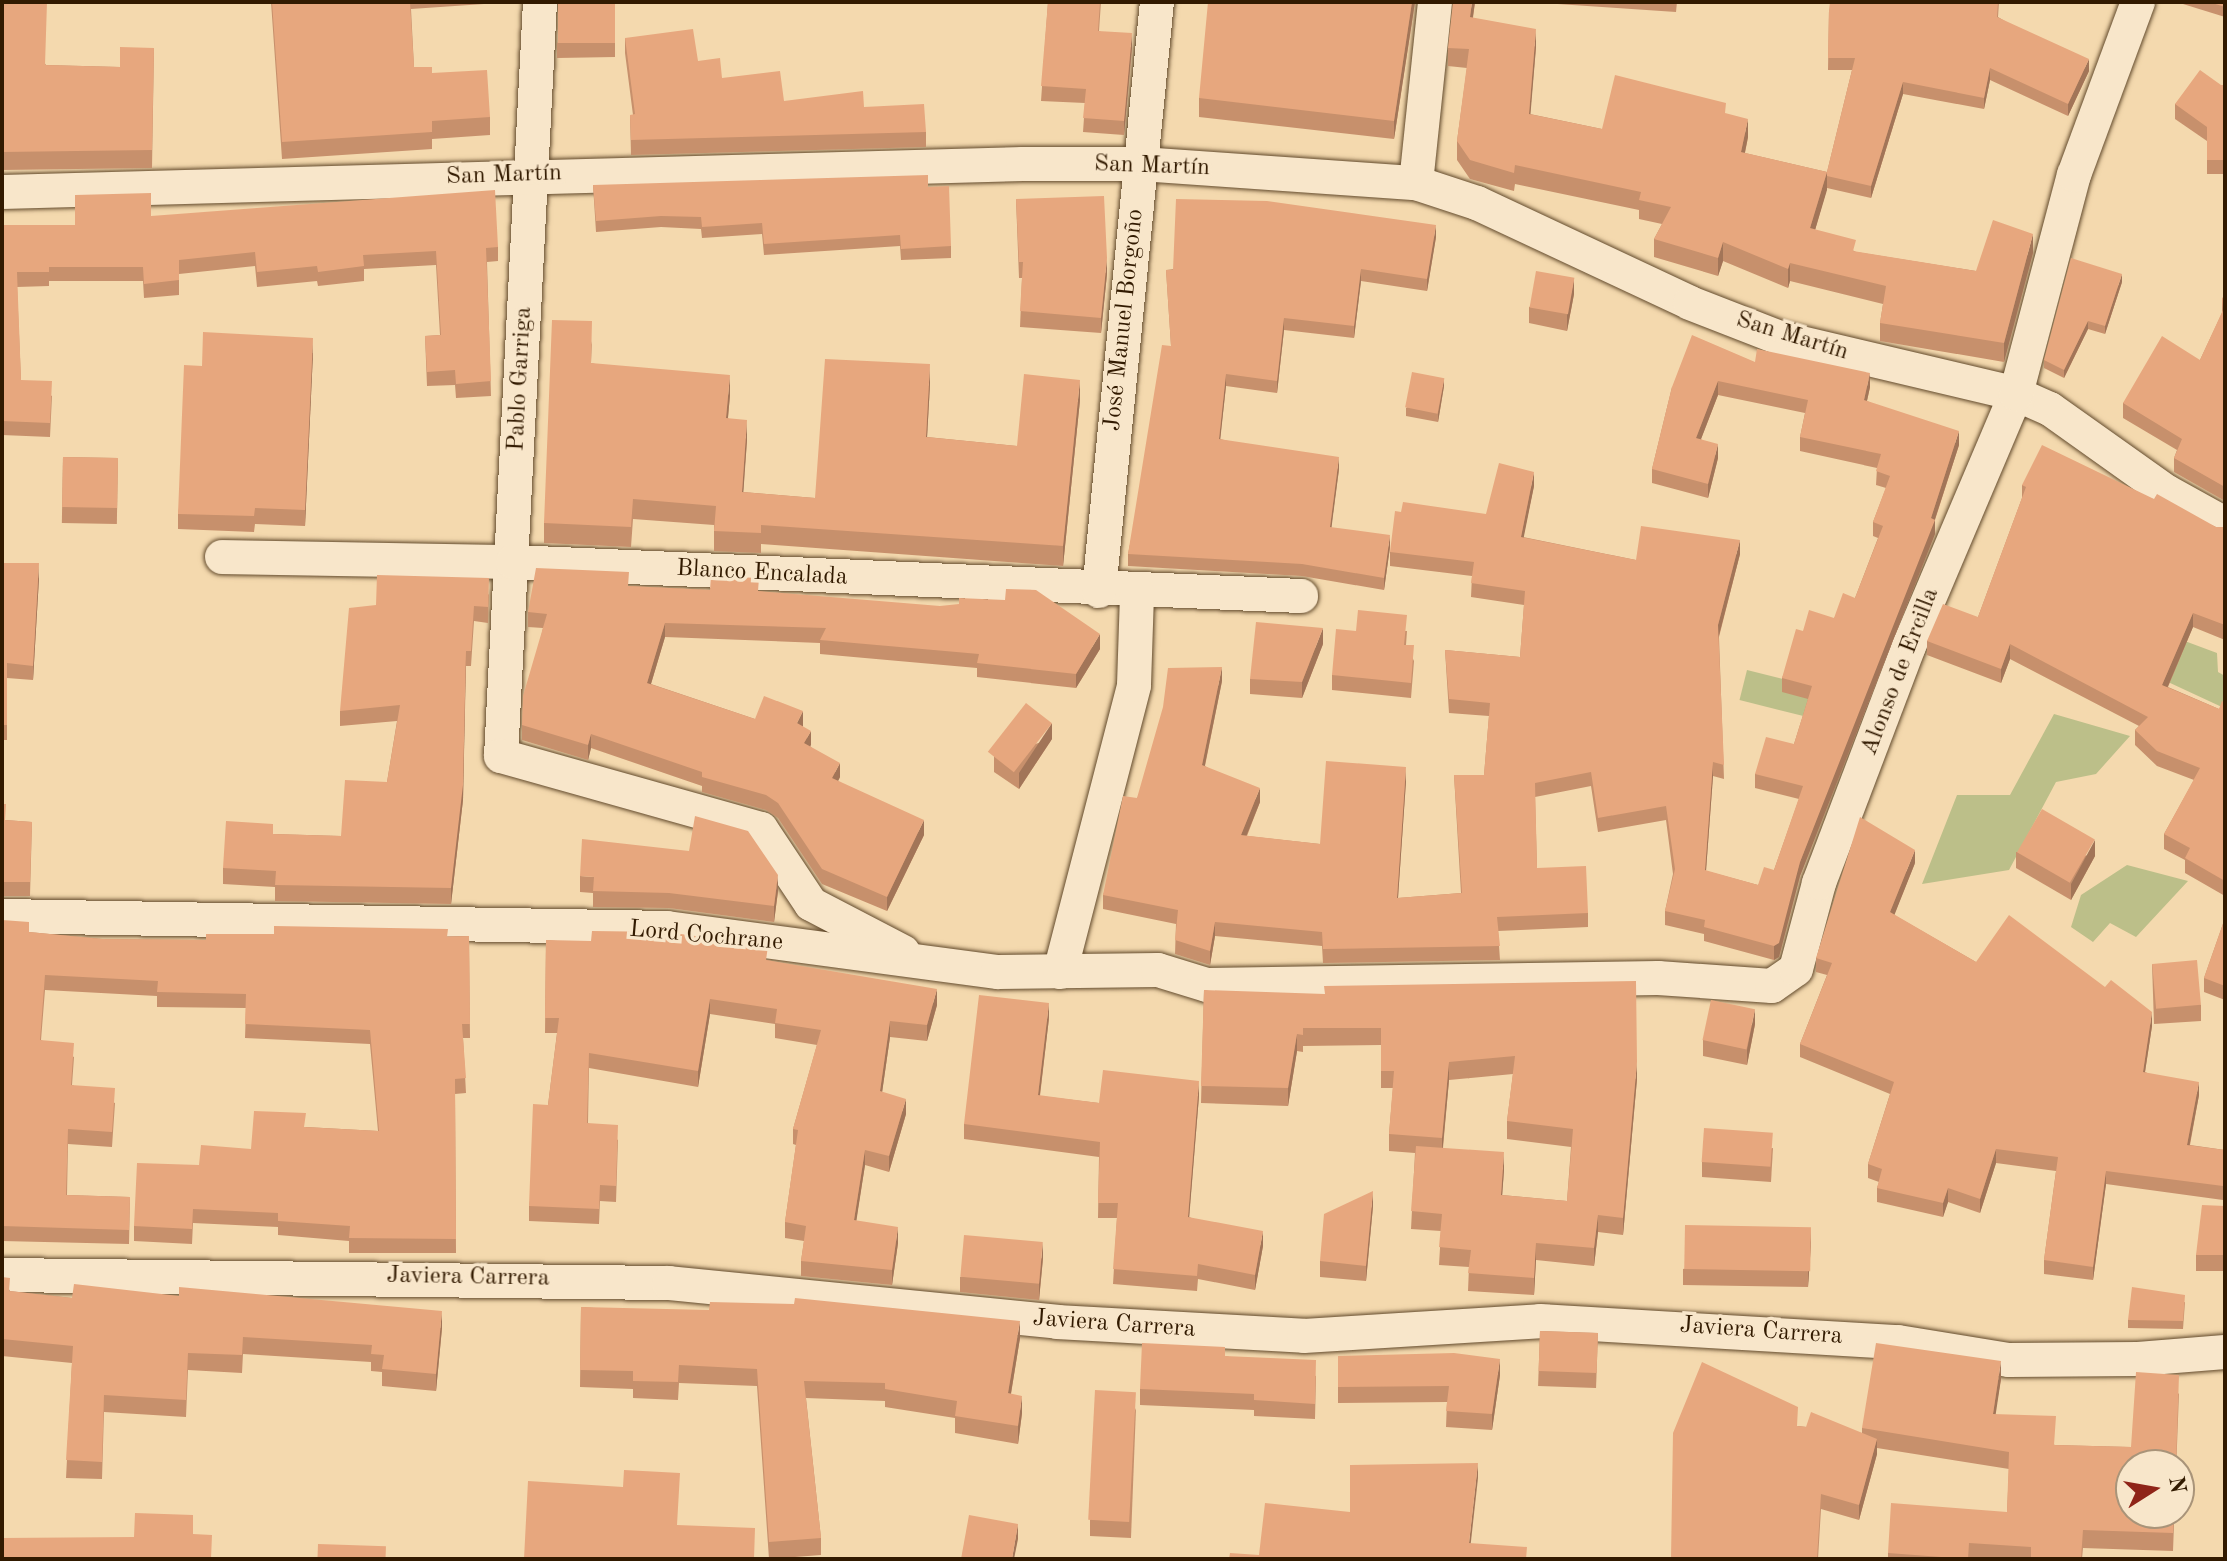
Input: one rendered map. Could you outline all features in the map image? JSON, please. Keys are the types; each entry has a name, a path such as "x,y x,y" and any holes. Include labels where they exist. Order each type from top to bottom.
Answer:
{"street":[{"name":"Pablo Garriga","path":"540,2 501,756 761,829 811,904 927,964"},
{"name":"José Manuel Borgoño","path":"1099,591 1157,2"},
{"path":"1416,183 1435,2"},
{"name":"Alonso de Ercilla","path":"1406,982 1658,978 1772,986 1796,969 1819,883 1909,646 2016,394 2074,175 2138,2"},
{"name":"San Martín","path":"2,192 530,175 1141,164 1416,183 1477,203 1690,303 1780,338 2016,394 2050,409 2167,492 2225,524"},
{"name":"Blanco Encalada","path":"222,557 513,562 1137,593 1301,596"},
{"path":"1060,972 1134,685 1137,593"},
{"name":"Lord Cochrane","path":"2,916 667,928 998,972 1158,970 1207,985 1406,982"},
{"name":"Javiera Carrera","path":"2,1275 669,1283 1057,1322 1304,1336 1540,1321 1898,1342 2009,1360 2138,1359 2225,1352"}],"green space":[{"path":"2174,637 2217,653 2218,672 2225,676 2224,708 2168,682"},
{"path":"1747,670 1815,687 1807,717 1740,700"},
{"path":"2054,714 2130,736 2096,774 2056,782 2009,870 1922,884 1957,795 2010,795"},
{"path":"2127,865 2188,881 2136,937 2110,923 2093,942 2071,927 2081,895"}],"building":[{"path":"2,2 47,2 45,65 120,67 120,47 154,48 152,150 2,152"},
{"path":"272,2 410,2 414,67 432,67 432,73 487,70 490,117 432,121 432,132 282,142"},
{"path":"558,2 615,2 615,43 558,43"},
{"path":"1048,2 1100,2 1098,31 1132,33 1124,121 1083,118 1086,89 1041,86"},
{"path":"1208,2 1412,2 1394,121 1199,98"},
{"path":"1453,2 1472,2 1470,17 1536,29 1529,114 1602,129 1615,75 1726,103 1725,113 1748,119 1741,152 1827,172 1810,228 1856,240 1853,251 1976,271 1993,220 2033,234 2004,343 1880,323 1886,286 1790,263 1788,269 1723,242 1718,258 1654,239 1671,207 1639,200 1641,192 1515,165 1514,173 1470,160 1457,141 1469,49 1448,48"},
{"path":"1830,2 1998,2 1997,17 2089,59 2068,104 1990,68 1984,98 1903,82 1871,186 1827,176 1855,58 1828,58"},
{"path":"693,29 698,61 720,58 722,78 780,71 784,101 863,91 864,107 924,104 926,132 631,140 630,115 635,114 625,38"},
{"path":"2200,70 2225,85 2225,160 2207,160 2207,127 2175,104"},
{"path":"928,175 928,187 949,186 951,246 901,249 900,235 764,244 762,223 702,227 701,217 661,216 596,221 593,185"},
{"path":"495,190 498,247 486,248 491,381 456,384 455,370 427,372 425,336 441,335 436,251 363,255 364,266 318,272 317,266 257,272 255,252 179,260 179,280 144,284 143,267 49,267 49,272 17,272 21,380 52,381 50,423 2,421 2,225 75,225 75,195 151,193 151,216"},
{"path":"1104,196 1107,258 1101,318 1020,311 1023,262 1019,262 1016,199"},
{"path":"1176,199 1267,201 1436,225 1427,279 1361,269 1354,326 1284,318 1277,381 1226,374 1219,439 1339,457 1330,527 1390,535 1384,578 1302,564 1128,554 1162,345 1171,346 1166,270 1173,270"},
{"path":"2071,258 2122,274 2105,326 2088,321 2064,370 2044,360"},
{"path":"1536,271 1574,278 1568,314 1530,307"},
{"path":"2225,297 2225,487 2174,458 2182,439 2123,403 2162,336 2200,360 2223,310 2222,298"},
{"path":"552,320 592,321 591,363 730,375 726,418 747,420 742,492 815,498 825,359 930,364 926,437 1017,446 1024,374 1080,380 1063,546 761,525 761,533 714,531 716,506 633,499 631,527 544,523"},
{"path":"203,332 313,338 305,510 255,508 254,516 178,514 184,365 202,366"},
{"path":"1692,335 1755,362 1757,349 1870,373 1864,400 1959,431 1931,518 1935,520 1800,862 1779,943 1774,946 1704,927 1705,920 1665,911 1675,869 1666,806 1598,818 1591,772 1535,783 1537,868 1586,866 1588,913 1497,917 1500,946 1323,949 1322,932 1215,922 1210,951 1175,940 1178,910 1103,895 1123,796 1137,798 1163,707 1168,668 1222,667 1202,765 1260,788 1241,835 1320,844 1326,761 1406,767 1397,898 1462,893 1454,775 1484,775 1490,703 1449,699 1445,650 1520,657 1525,591 1471,583 1474,562 1390,552 1395,511 1401,512 1403,502 1486,514 1499,463 1534,472 1521,537 1636,560 1641,526 1740,540 1718,625 1724,765 1713,762 1705,870 1758,885 1764,867 1774,870 1803,786 1755,774 1766,737 1794,744 1812,686 1782,678 1796,629 1803,631 1809,610 1834,618 1843,593 1855,598 1883,526 1873,522 1890,476 1876,471 1881,454 1800,437 1808,400 1718,381 1696,438 1718,444 1708,484 1652,469 1672,387"},
{"path":"1412,372 1444,378 1438,414 1405,407"},
{"path":"2042,445 2154,499 2157,494 2216,527 2225,527 2225,625 2193,613 2162,685 2219,709 2222,701 2225,703 2225,881 2185,858 2190,848 2164,834 2200,768 2157,751 2135,730 2148,717 2010,644 2001,669 1927,641 1943,604 1978,617 2026,487 2022,485"},
{"path":"63,457 118,458 117,508 62,507"},
{"path":"2,563 39,563 33,666 7,663 7,725 3,725 2,758"},
{"path":"536,568 629,572 628,586 710,590 711,576 759,578 758,591 940,606 959,604 959,598 1005,600 1006,589 1036,590 1100,634 1076,674 977,663 979,654 820,640 826,628 665,623 647,683 755,719 764,696 803,711 797,723 811,731 804,743 840,763 832,778 924,820 887,897 822,869 778,803 766,795 702,777 702,772 591,734 588,745 522,725 523,696 547,614 528,612"},
{"path":"377,575 489,578 488,607 474,606 471,651 466,651 463,785 451,888 275,885 276,871 223,868 226,821 273,824 273,834 341,836 345,780 387,782 400,705 340,711 349,608 376,605"},
{"path":"1358,610 1407,615 1404,645 1414,645 1411,683 1332,675 1336,629 1356,631"},
{"path":"1256,622 1323,628 1302,682 1250,679"},
{"path":"1026,703 1052,723 1014,772 988,752"},
{"path":"2,804 6,804 5,820 32,822 30,882 2,882"},
{"path":"2042,809 2095,839 2070,883 2017,852"},
{"path":"695,816 748,831 778,875 774,906 669,893 593,891 594,877 580,876 582,839 689,851"},
{"path":"1860,817 1915,850 1890,912 1976,962 2009,915 2105,987 2111,980 2152,1012 2143,1072 2199,1082 2187,1145 2225,1150 2223,1186 2106,1171 2093,1267 2044,1260 2058,1157 1996,1149 1980,1199 1948,1188 1943,1203 1877,1188 1882,1169 1868,1164 1894,1082 1800,1044 1832,963 1816,958"},
{"path":"2225,918 2225,986 2204,978"},
{"path":"2,920 29,922 29,932 102,939 206,940 206,934 274,934 274,926 448,929 447,937 469,936 470,1024 462,1024 466,1078 455,1079 456,1239 349,1238 350,1226 278,1221 278,1213 193,1209 192,1229 134,1226 137,1163 199,1165 201,1145 251,1149 254,1111 306,1113 304,1127 379,1131 370,1030 245,1024 246,994 157,992 158,981 45,975 40,1040 74,1043 71,1085 115,1088 112,1132 68,1129 66,1195 130,1197 129,1230 2,1226"},
{"path":"592,931 666,932 768,946 766,960 937,989 927,1025 890,1021 880,1091 906,1099 889,1156 865,1150 854,1220 898,1227 892,1270 801,1261 806,1226 785,1222 798,1130 793,1129 821,1030 775,1023 777,1009 710,999 698,1071 589,1053 587,1123 618,1125 616,1186 600,1185 599,1209 529,1206 533,1104 548,1105 559,1018 545,1018 546,940 591,941"},
{"path":"2197,960 2201,1005 2156,1009 2152,964"},
{"path":"1636,981 1637,1062 1623,1218 1598,1215 1594,1248 1536,1243 1534,1278 1468,1273 1471,1250 1439,1247 1442,1214 1411,1211 1416,1146 1504,1152 1501,1195 1567,1201 1573,1129 1507,1121 1515,1056 1449,1062 1442,1138 1389,1134 1394,1071 1381,1071 1381,1028 1303,1028 1303,1035 1297,1034 1288,1088 1201,1086 1204,990 1325,994 1324,986"},
{"path":"979,995 1049,1003 1038,1095 1099,1103 1103,1070 1199,1081 1188,1217 1263,1231 1255,1275 1198,1264 1197,1276 1113,1269 1118,1203 1098,1203 1100,1142 964,1124"},
{"path":"1711,1000 1755,1009 1746,1049 1702,1040"},
{"path":"1704,1128 1773,1133 1770,1167 1702,1162"},
{"path":"1373,1191 1366,1266 1320,1261 1324,1214"},
{"path":"2202,1205 2225,1206 2225,1255 2196,1255"},
{"path":"1685,1225 1811,1227 1810,1271 1684,1269"},
{"path":"964,1235 1043,1242 1039,1284 960,1277"},
{"path":"2,1277 10,1278 9,1291 72,1298 74,1284 179,1296 179,1287 442,1311 436,1374 382,1369 384,1355 371,1354 372,1345 243,1337 242,1355 188,1353 186,1400 104,1395 102,1462 66,1460 73,1346 2,1339"},
{"path":"2132,1287 2185,1295 2183,1321 2128,1320"},
{"path":"795,1298 1020,1321 1008,1393 1022,1396 1018,1426 955,1416 957,1401 885,1389 885,1383 804,1381 821,1538 769,1542 757,1369 679,1365 678,1382 633,1381 633,1371 580,1370 581,1307 709,1310 710,1302 794,1304"},
{"path":"1540,1331 1598,1333 1597,1373 1539,1371"},
{"path":"1142,1343 1225,1347 1225,1356 1316,1360 1315,1404 1254,1400 1254,1394 1140,1389"},
{"path":"1876,1343 2001,1361 1993,1414 2056,1416 2054,1445 2131,1447 2136,1372 2179,1375 2177,1449 2115,1449 2115,1529 2173,1529 2173,1533 2083,1530 2081,1559 2031,1559 2031,1547 1969,1543 1968,1559 1888,1553 1891,1503 2007,1512 2009,1452 1862,1428"},
{"path":"1454,1353 1500,1359 1492,1414 1446,1411 1449,1386 1338,1387 1338,1356"},
{"path":"1702,1362 1798,1407 1797,1426 1806,1427 1811,1412 1877,1439 1859,1505 1821,1494 1817,1559 1671,1559 1673,1433"},
{"path":"1095,1390 1136,1392 1129,1522 1088,1520"},
{"path":"1478,1463 1469,1543 1527,1547 1526,1559 1229,1559 1230,1553 1259,1555 1265,1503 1350,1512 1350,1465"},
{"path":"624,1470 680,1473 677,1525 755,1528 754,1559 524,1559 528,1481 623,1487"},
{"path":"135,1513 193,1515 193,1534 212,1535 211,1559 2,1559 2,1538 134,1537"},
{"path":"969,1515 1018,1524 1012,1559 961,1559"},
{"path":"318,1544 386,1546 386,1559 317,1559"}]}
